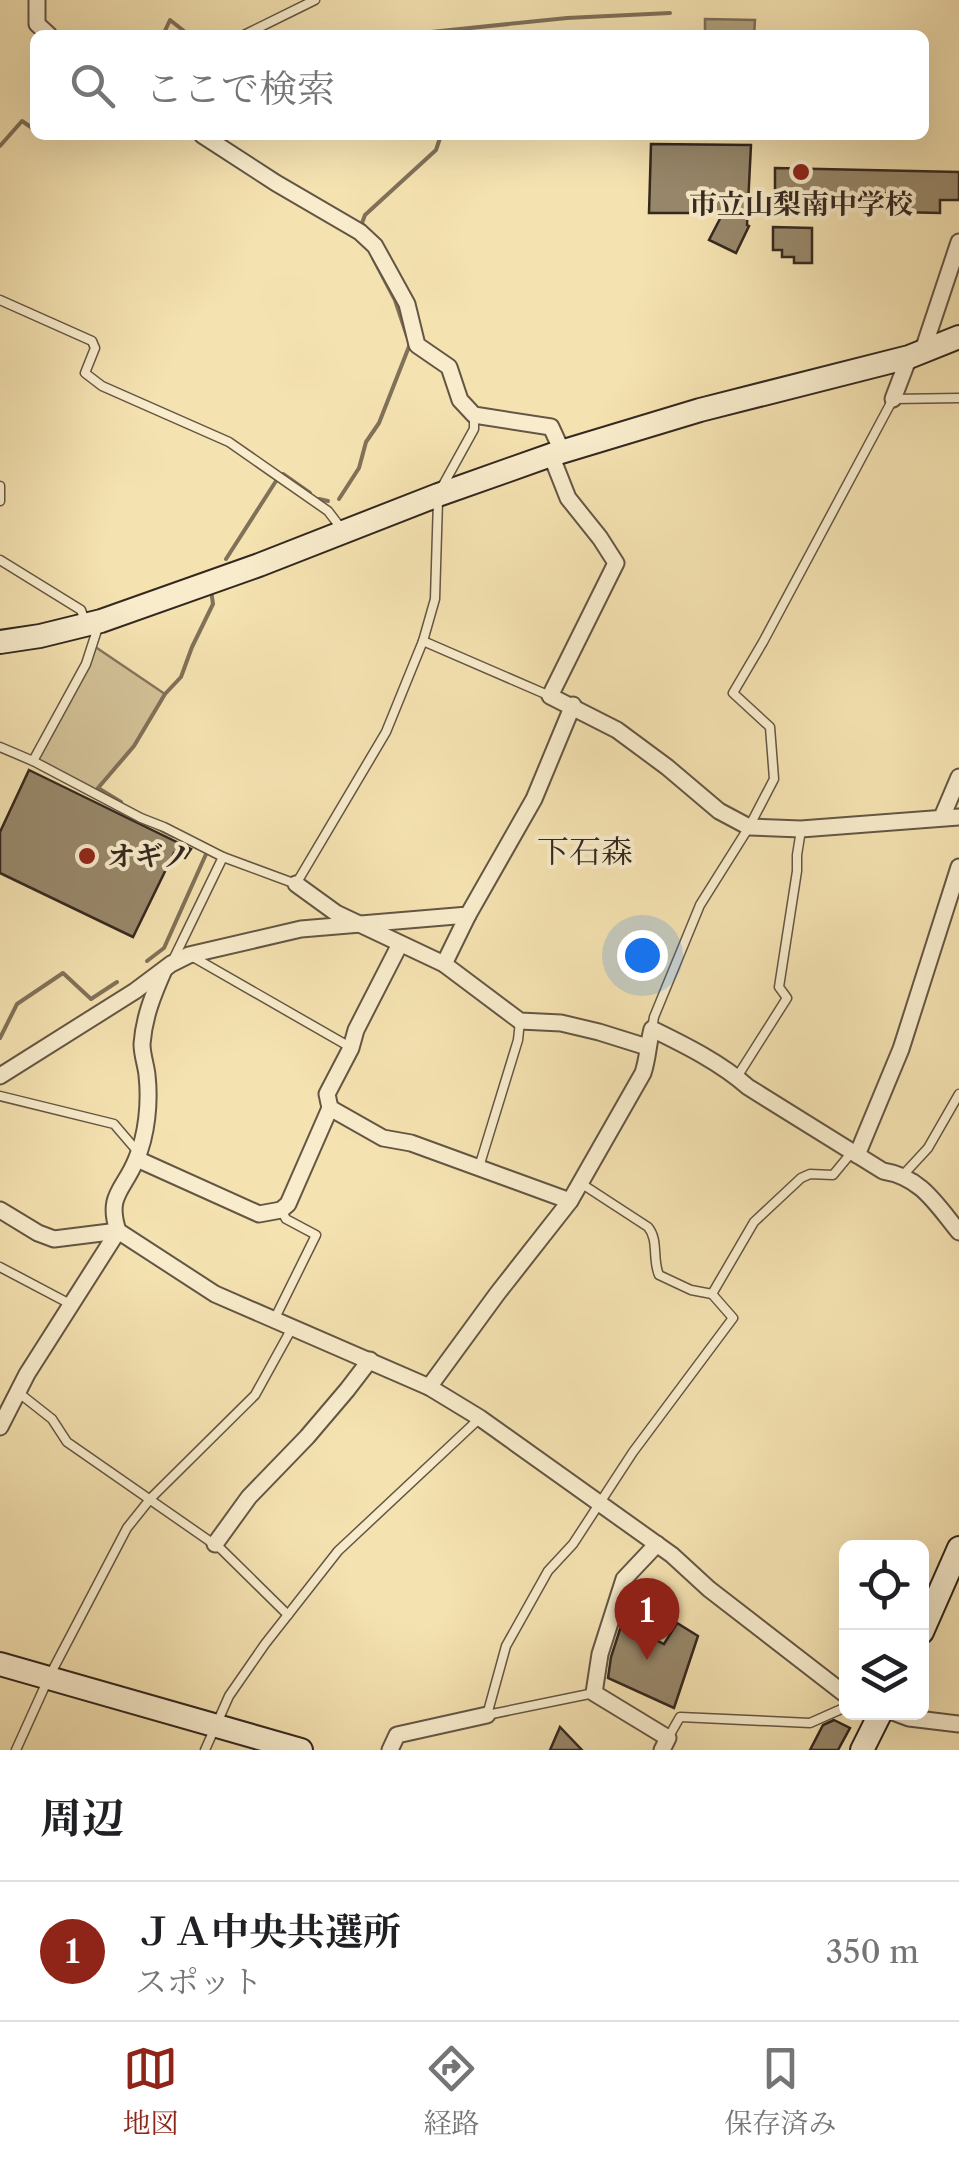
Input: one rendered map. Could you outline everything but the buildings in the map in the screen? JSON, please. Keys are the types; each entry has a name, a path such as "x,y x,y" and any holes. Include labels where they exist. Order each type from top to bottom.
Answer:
{"street":[{"path":"37,0 37,24 43,30"},
{"path":"210,140 360,232 375,246 407,304 417,345 449,368 460,400 474,414 551,426 568,498 616,563 550,696 618,730 719,811 749,827 801,829 959,816"},
{"path":"893,400 916,355 959,242"},
{"path":"0,642 94,623 556,453 700,410 916,355 959,338"},
{"path":"444,964 534,799 572,705"},
{"path":"942,817 959,778"},
{"path":"854,1154 901,1049 959,868"},
{"path":"296,884 336,913 444,964 520,1021 561,1023 647,1047"},
{"path":"0,1076 189,954 301,929 468,916"},
{"path":"138,1156 259,1214 281,1210 288,1204 330,1108 327,1094 400,944"},
{"path":"167,967 146,1016 142,1049 148,1112 138,1156 115,1201 112,1215 118,1231 216,1294 429,1387 480,1418 657,1544 839,1690"},
{"path":"429,1387 582,1184 642,1073 652,1029 737,1077 883,1171 904,1174 932,1197 959,1232"},
{"path":"330,1108 383,1138 411,1143 570,1202"},
{"path":"0,1210 38,1234 54,1238 118,1231"},
{"path":"0,1427 118,1231"},
{"path":"215,1544 249,1497 307,1437 370,1360"},
{"path":"657,1544 624,1579 600,1654 594,1693 665,1744"},
{"path":"923,1630 959,1548"},
{"path":"0,1664 301,1750"},
{"path":"390,1750 397,1735 487,1715"},
{"path":"862,1750 877,1720"},
{"path":"926,1720 959,1724"}],"lane":[{"path":"254,30 315,0"},
{"path":"0,300 92,341 96,348 85,373 102,386 229,442 328,512 344,532"},
{"path":"652,1029 700,905 774,779 770,726 733,693 893,400 959,398"},
{"path":"0,748 33,760 223,857 296,884 386,732 423,642 435,600 438,495 474,429 474,414"},
{"path":"0,486 0,500"},
{"path":"0,560 81,610 94,623 86,664 33,760"},
{"path":"423,642 550,696"},
{"path":"737,1077 787,998 779,987 801,829"},
{"path":"167,967 223,857"},
{"path":"189,954 351,1048"},
{"path":"479,1168 518,1040 520,1021"},
{"path":"904,1174 928,1148 959,1094"},
{"path":"0,1096 114,1124 138,1156"},
{"path":"712,1294 754,1222 801,1178 810,1174 834,1175 854,1154"},
{"path":"582,1184 654,1235 659,1274 691,1290 712,1294 733,1318 633,1452 572,1544 548,1571 506,1646 487,1715 594,1693"},
{"path":"274,1320 316,1236 286,1219 281,1210"},
{"path":"0,1267 72,1304"},
{"path":"16,1750 49,1677 128,1528 150,1498 255,1394 292,1328"},
{"path":"18,1392 52,1419 67,1442 215,1544 288,1615"},
{"path":"204,1750 229,1696 338,1551 480,1418"},
{"path":"665,1744 680,1717 810,1723 839,1710"}],"shaded area":[{"path":"705,19 755,20 754,30 705,30"},
{"path":"91,644 165,694 134,746 94,793 33,761"}],"waterway":[{"path":"451,30 670,13"},
{"path":"165,30 170,20 183,30"},
{"path":"0,146 22,121 30,127"},
{"path":"366,230 362,223 365,215 436,150 439,140"},
{"path":"373,258 395,300 407,336"},
{"path":"339,499 359,468 366,442 379,423 410,344"},
{"path":"283,474 310,493"},
{"path":"226,559 276,481"},
{"path":"319,499 328,501"},
{"path":"121,802 98,788 134,746 165,694 181,677 213,604 211,590"},
{"path":"155,827 173,836"},
{"path":"147,961 164,948 205,850"},
{"path":"0,1038 17,1004 63,973 91,999 117,982"}],"place":[{"name":"市立山梨南中学校","path":"801,172"},
{"name":"オギノ","path":"87,856"},
{"name":"ＪＡ中央共選所","path":"647,1660"}],"district":[{"name":"下石森","path":"585,852"}]}
